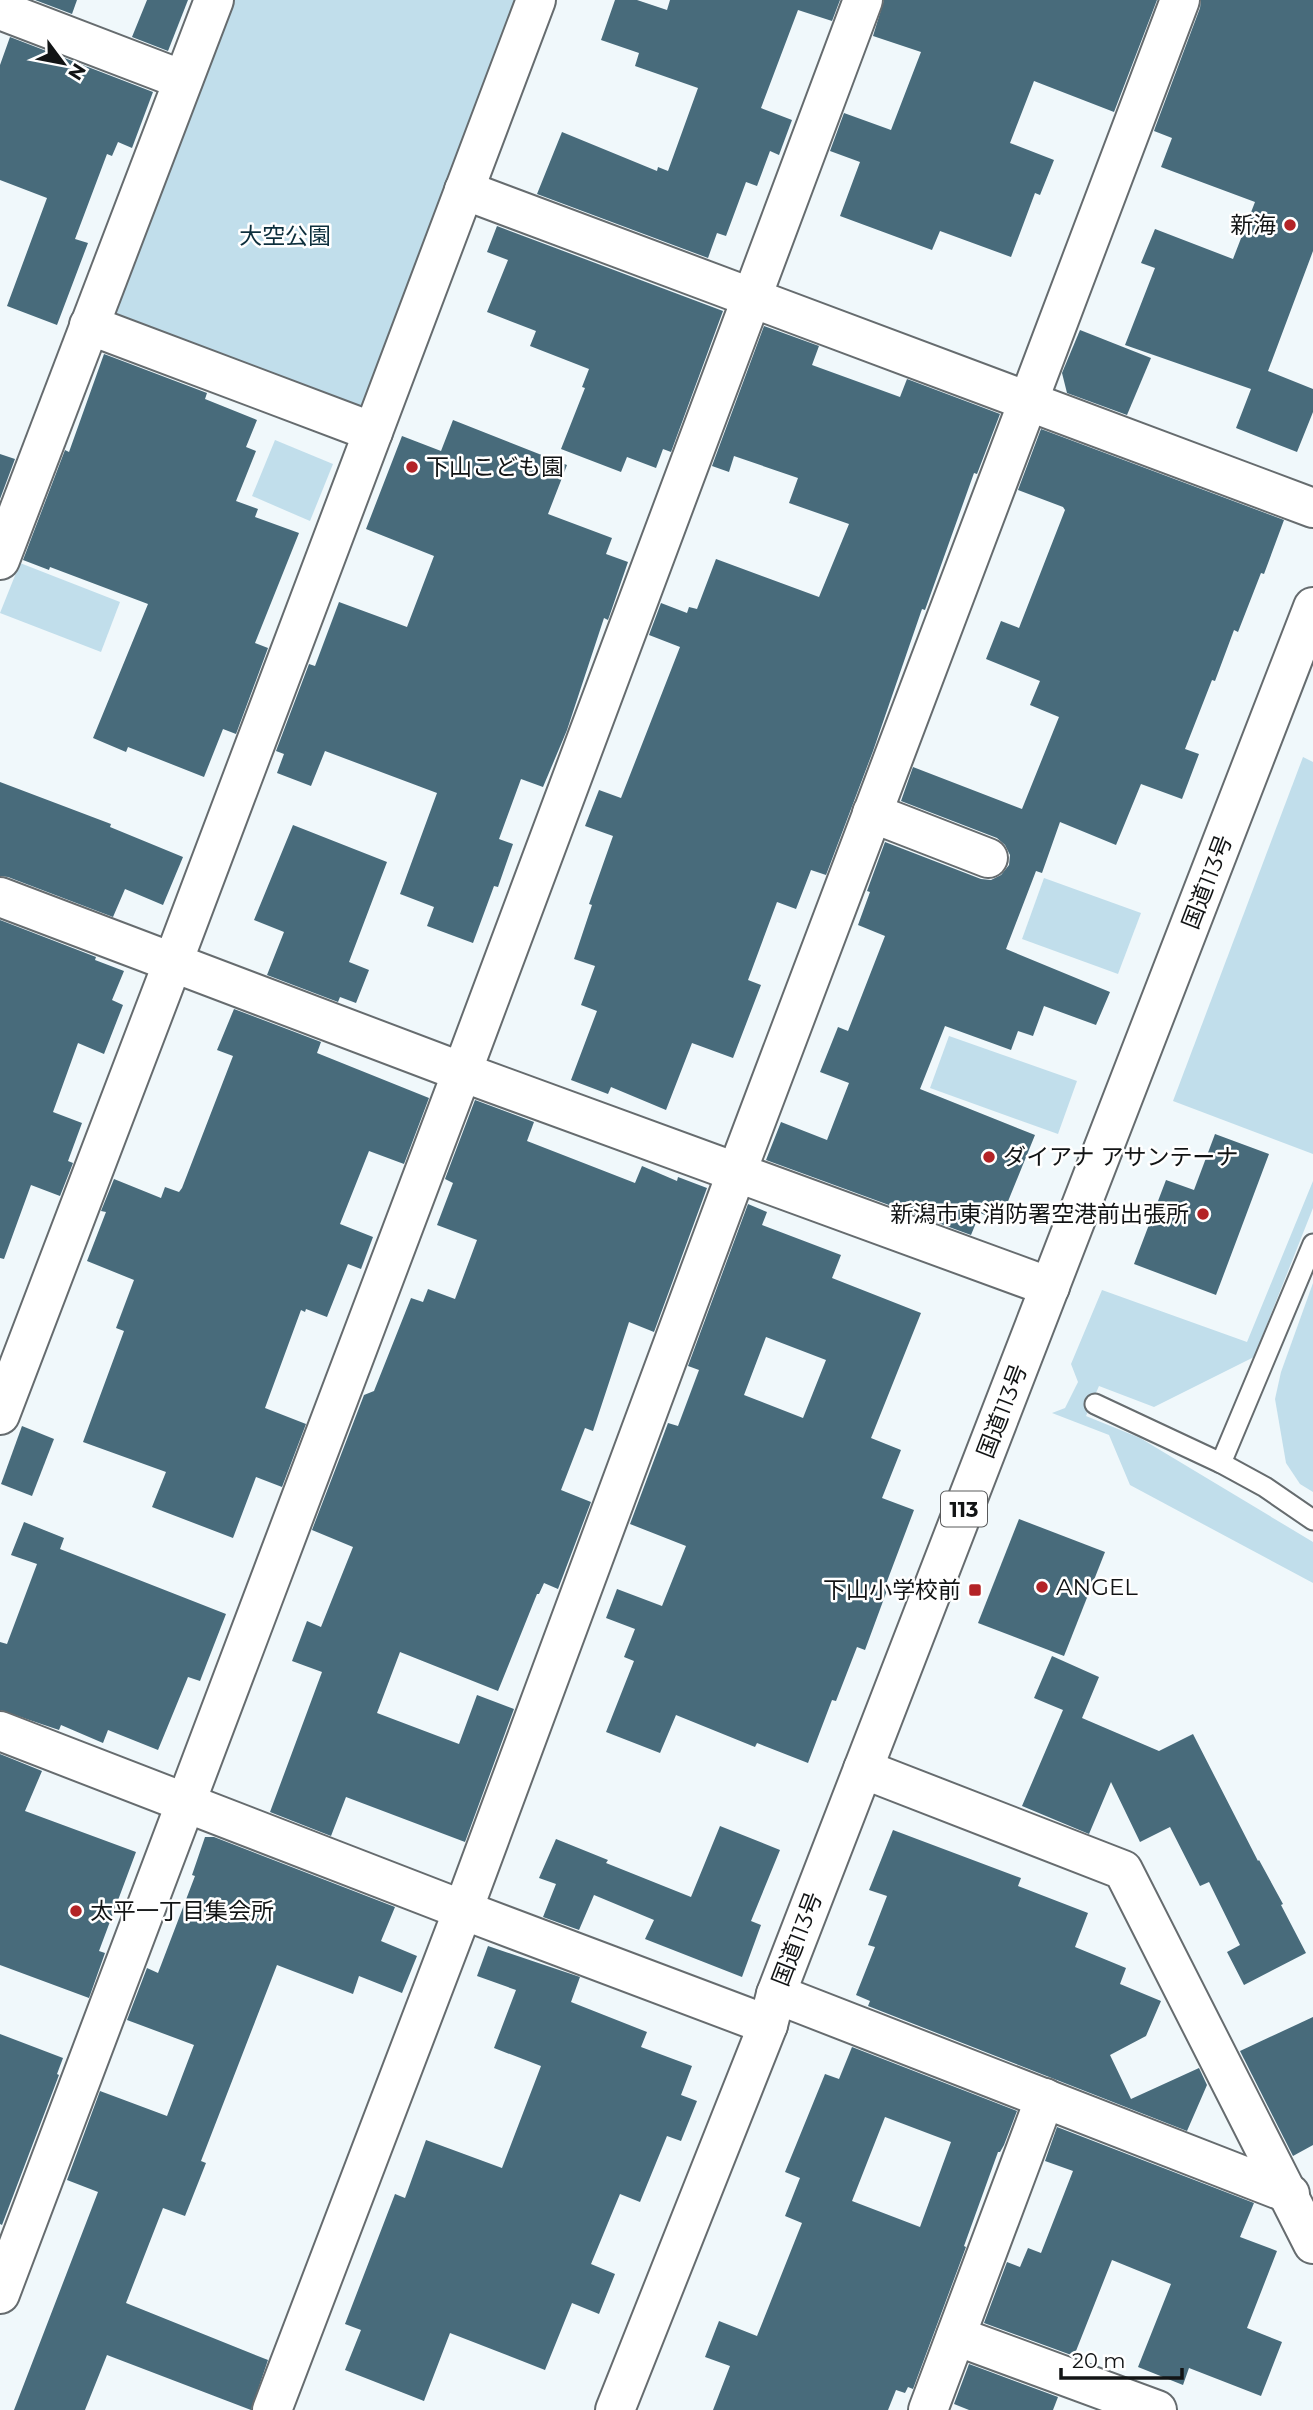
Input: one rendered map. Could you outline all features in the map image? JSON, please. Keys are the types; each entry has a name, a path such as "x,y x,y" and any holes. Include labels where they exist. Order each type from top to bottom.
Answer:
{"main road":[{"path":"0,560 214,0"},
{"path":"0,1415 536,0"},
{"path":"0,2294 462,1072 863,0"},
{"path":"272,2410 463,1910 736,1174 1180,0"},
{"path":"0,10 183,80"},
{"path":"464,190 1313,508"},
{"path":"89,325 373,432"},
{"name":"国道113号","path":"615,2410 1313,607"},
{"path":"872,813 988,858"},
{"path":"0,897 736,1174 1050,1287"},
{"path":"0,1731 463,1910 1045,2098 1290,2194"},
{"path":"863,1769 1123,1870 1290,2194 1313,2244"},
{"path":"928,2410 1045,2098"},
{"path":"956,2336 1157,2410"}],"lane":[{"path":"1221,1463 1313,1244"},
{"path":"1095,1404 1221,1463 1265,1487 1313,1520"}],"green space":[{"name":"大空公園","path":"214,0 536,0 373,432 89,325"},
{"path":"275,440 333,464 310,521 252,496"},
{"path":"20,563 120,602 101,652 0,613"},
{"path":"1303,757 1313,762 1313,1154 1173,1101"},
{"path":"1044,878 1141,913 1118,974 1022,939"},
{"path":"949,1036 1077,1081 1058,1134 930,1088"},
{"path":"1313,1181 1313,1208 1254,1357 1154,1407 1099,1386 1086,1416 1140,1438 1313,1542 1313,1583 1130,1485 1109,1435 1052,1413 1065,1408 1078,1382 1071,1364 1102,1290 1247,1342"},
{"path":"1313,1283 1313,1492 1300,1484 1286,1463 1275,1399 1281,1372"}],"building":[{"path":"35,0 77,0 72,14"},
{"path":"147,0 188,0 168,51 132,37"},
{"path":"615,0 637,0 667,10 670,0 840,0 832,21 798,10 761,108 792,120 779,155 770,151 757,186 746,182 726,236 717,233 708,258 537,194 562,132 657,171 658,167 668,171 698,88 635,66 639,53 601,40"},
{"path":"884,0 1157,0 1114,112 1034,81 1010,143 1054,160 1040,195 1035,193 1011,257 940,231 932,250 840,216 860,162 830,151 844,113 891,130 921,52 873,36"},
{"path":"1201,0 1313,0 1313,251 1268,371 1313,389 1313,412 1297,452 1236,428 1251,389 1125,345 1155,268 1141,263 1155,229 1233,259 1255,202 1161,167 1172,138 1154,131"},
{"path":"10,37 153,92 132,148 118,142 112,156 107,154 75,239 88,243 57,325 7,306 47,198 0,180 0,65"},
{"path":"497,226 723,311 671,452 663,449 656,468 627,457 621,472 561,449 585,388 582,387 589,369 530,346 536,331 487,312 508,260 487,252"},
{"path":"764,326 819,346 812,365 900,397 907,379 1000,414 977,474 974,473 925,610 922,609 873,751 826,875 811,870 796,909 777,902 748,980 761,985 733,1058 692,1043 666,1110 611,1087 608,1094 571,1080 597,1011 581,1005 595,966 574,959 592,905 589,904 613,836 585,826 599,790 621,798 680,647 649,635 661,603 687,613 689,607 697,609 716,559 819,597 849,524 789,503 798,478 734,456 729,472 712,466"},
{"path":"1080,330 1151,358 1127,415 1067,393 1062,373"},
{"path":"104,354 207,393 205,399 257,420 246,447 256,451 236,501 258,509 255,517 299,533 255,643 268,648 236,734 223,729 204,777 128,747 126,752 93,738 148,604 50,567 49,570 23,560 65,450 69,452"},
{"path":"453,420 567,465 548,514 612,538 606,554 628,562 608,620 604,618 567,730 543,787 521,779 499,839 513,844 498,887 494,886 473,943 427,926 434,907 400,894 437,793 325,751 311,786 277,773 284,754 276,751 309,664 315,666 339,602 407,627 434,556 366,529 402,436 441,451"},
{"path":"1041,429 1284,520 1264,574 1261,573 1238,632 1234,630 1185,749 1199,754 1182,799 1141,784 1116,845 1060,822 1042,873 1036,871 1006,949 1110,992 1096,1025 1044,1006 1033,1036 1018,1031 1011,1050 945,1026 920,1089 1035,1135 1000,1221 980,1213 971,1235 766,1160 781,1122 827,1140 849,1083 820,1072 838,1027 848,1031 885,936 858,925 885,842 981,879 991,880 1001,875 1009,865 1010,855 1005,845 997,838 901,801 913,767 1022,809 1059,717 1030,705 1040,681 986,659 1001,621 1019,628 1065,510 1018,490"},
{"path":"0,454 15,459 0,499"},
{"path":"0,782 111,824 110,827 183,857 163,905 125,889 113,917 0,876"},
{"path":"293,825 387,862 349,962 369,970 356,1003 340,997 338,1002 267,975 284,932 254,920"},
{"path":"0,920 96,957 95,960 124,971 112,1000 123,1005 104,1054 78,1043 53,1112 82,1123 68,1161 73,1163 60,1196 31,1185 4,1259 0,1258"},
{"path":"234,1009 321,1042 317,1053 429,1098 404,1164 369,1151 340,1224 373,1237 361,1269 348,1264 327,1317 306,1309 305,1312 301,1310 265,1408 306,1424 282,1487 256,1477 233,1538 152,1507 166,1472 83,1442 124,1331 116,1328 134,1280 87,1261 106,1212 101,1211 114,1179 161,1198 165,1187 179,1192 182,1188 233,1056 217,1050"},
{"path":"475,1100 534,1122 527,1141 635,1183 642,1166 677,1181 678,1177 707,1188 654,1332 629,1322 593,1431 585,1428 561,1490 591,1502 558,1589 544,1583 537,1594 498,1691 400,1652 377,1713 459,1744 477,1695 514,1709 465,1842 346,1797 331,1836 270,1812 322,1672 292,1661 307,1621 321,1627 353,1547 312,1530 364,1395 374,1391 411,1298 423,1302 428,1289 455,1299 477,1240 437,1225 453,1183 445,1179"},
{"path":"1215,1134 1269,1154 1216,1295 1134,1264 1166,1180 1194,1190"},
{"path":"748,1204 767,1212 762,1225 841,1255 832,1278 921,1313 871,1438 901,1450 882,1498 914,1510 865,1650 857,1647 836,1701 832,1700 808,1763 757,1743 755,1747 676,1715 660,1753 606,1732 634,1661 624,1657 635,1629 606,1618 617,1589 662,1606 686,1546 630,1524 668,1423 678,1426 699,1370 688,1366","holes":["766,1337 826,1360 803,1418 744,1395"]},
{"path":"22,1426 54,1439 32,1496 1,1484"},
{"path":"1019,1519 1105,1552 1064,1656 978,1623"},
{"path":"24,1522 64,1538 60,1549 226,1614 200,1681 188,1677 158,1750 108,1730 103,1743 61,1725 59,1730 0,1710 0,1642 7,1644 37,1564 11,1555"},
{"path":"1052,1656 1099,1677 1082,1718 1159,1751 1193,1734 1306,1953 1244,1985 1227,1952 1240,1945 1209,1882 1200,1886 1170,1827 1140,1842 1111,1782 1089,1834 1022,1806 1063,1710 1034,1698"},
{"path":"0,1754 42,1771 25,1811 136,1852 99,1951 105,1953 89,1998 0,1965"},
{"path":"720,1826 780,1850 751,1921 761,1925 742,1977 645,1939 654,1920 594,1895 579,1930 543,1917 556,1884 539,1878 556,1839 608,1860 606,1863 691,1897"},
{"path":"893,1830 1021,1878 1018,1886 1088,1913 1075,1947 1126,1968 1120,1984 1161,2001 1146,2036 1110,2055 1131,2099 1199,2068 1207,2085 1187,2131 868,2006 870,2001 856,1995 875,1947 868,1945 887,1896 869,1890"},
{"path":"205,1837 214,1837 395,1907 381,1941 417,1956 402,1993 359,1976 353,1994 277,1965 201,2161 206,2163 185,2216 163,2208 126,2303 268,2360 251,2410 107,2355 85,2410 14,2410 98,2192 67,2180 100,2091 167,2116 194,2045 127,2020 147,1968 158,1973 195,1876 192,1875"},
{"path":"488,1946 580,1977 571,2002 647,2032 641,2047 692,2066 681,2095 697,2101 681,2141 667,2136 640,2202 620,2194 591,2264 615,2274 599,2314 572,2303 545,2370 450,2333 424,2401 345,2370 361,2330 345,2324 395,2194 405,2198 426,2140 502,2168 541,2066 494,2048 516,1990 477,1976"},
{"path":"1313,2017 1313,2145 1293,2156 1240,2051"},
{"path":"0,2034 63,2058 2,2225 0,2224"},
{"path":"852,2047 1017,2111 1004,2145 998,2152 913,2389 908,2387 905,2393 896,2390 888,2410 713,2410 730,2366 705,2357 719,2321 757,2336 802,2223 785,2216 800,2178 785,2172 825,2074 839,2079","holes":["885,2117 951,2142 920,2227 852,2201"]},
{"path":"1057,2127 1254,2203 1240,2237 1277,2251 1247,2328 1282,2342 1261,2396 1189,2368 1183,2385 1138,2367 1171,2284 1112,2260 1074,2356 984,2323 1007,2262 1020,2267 1028,2248 1041,2253 1073,2171 1045,2161"},
{"path":"969,2364 1058,2397 1053,2410 969,2410 954,2404"}],"place":[{"name":"新海","path":"1290,225"},
{"name":"下山こども園","path":"412,467"},
{"name":"ダイアナ アサンテーナ","path":"989,1157"},
{"name":"新潟市東消防署空港前出張所","path":"1203,1214"},
{"name":"ANGEL","path":"1042,1587"},
{"name":"下山小学校前","path":"975,1590"},
{"name":"太平一丁目集会所","path":"76,1911"}]}
